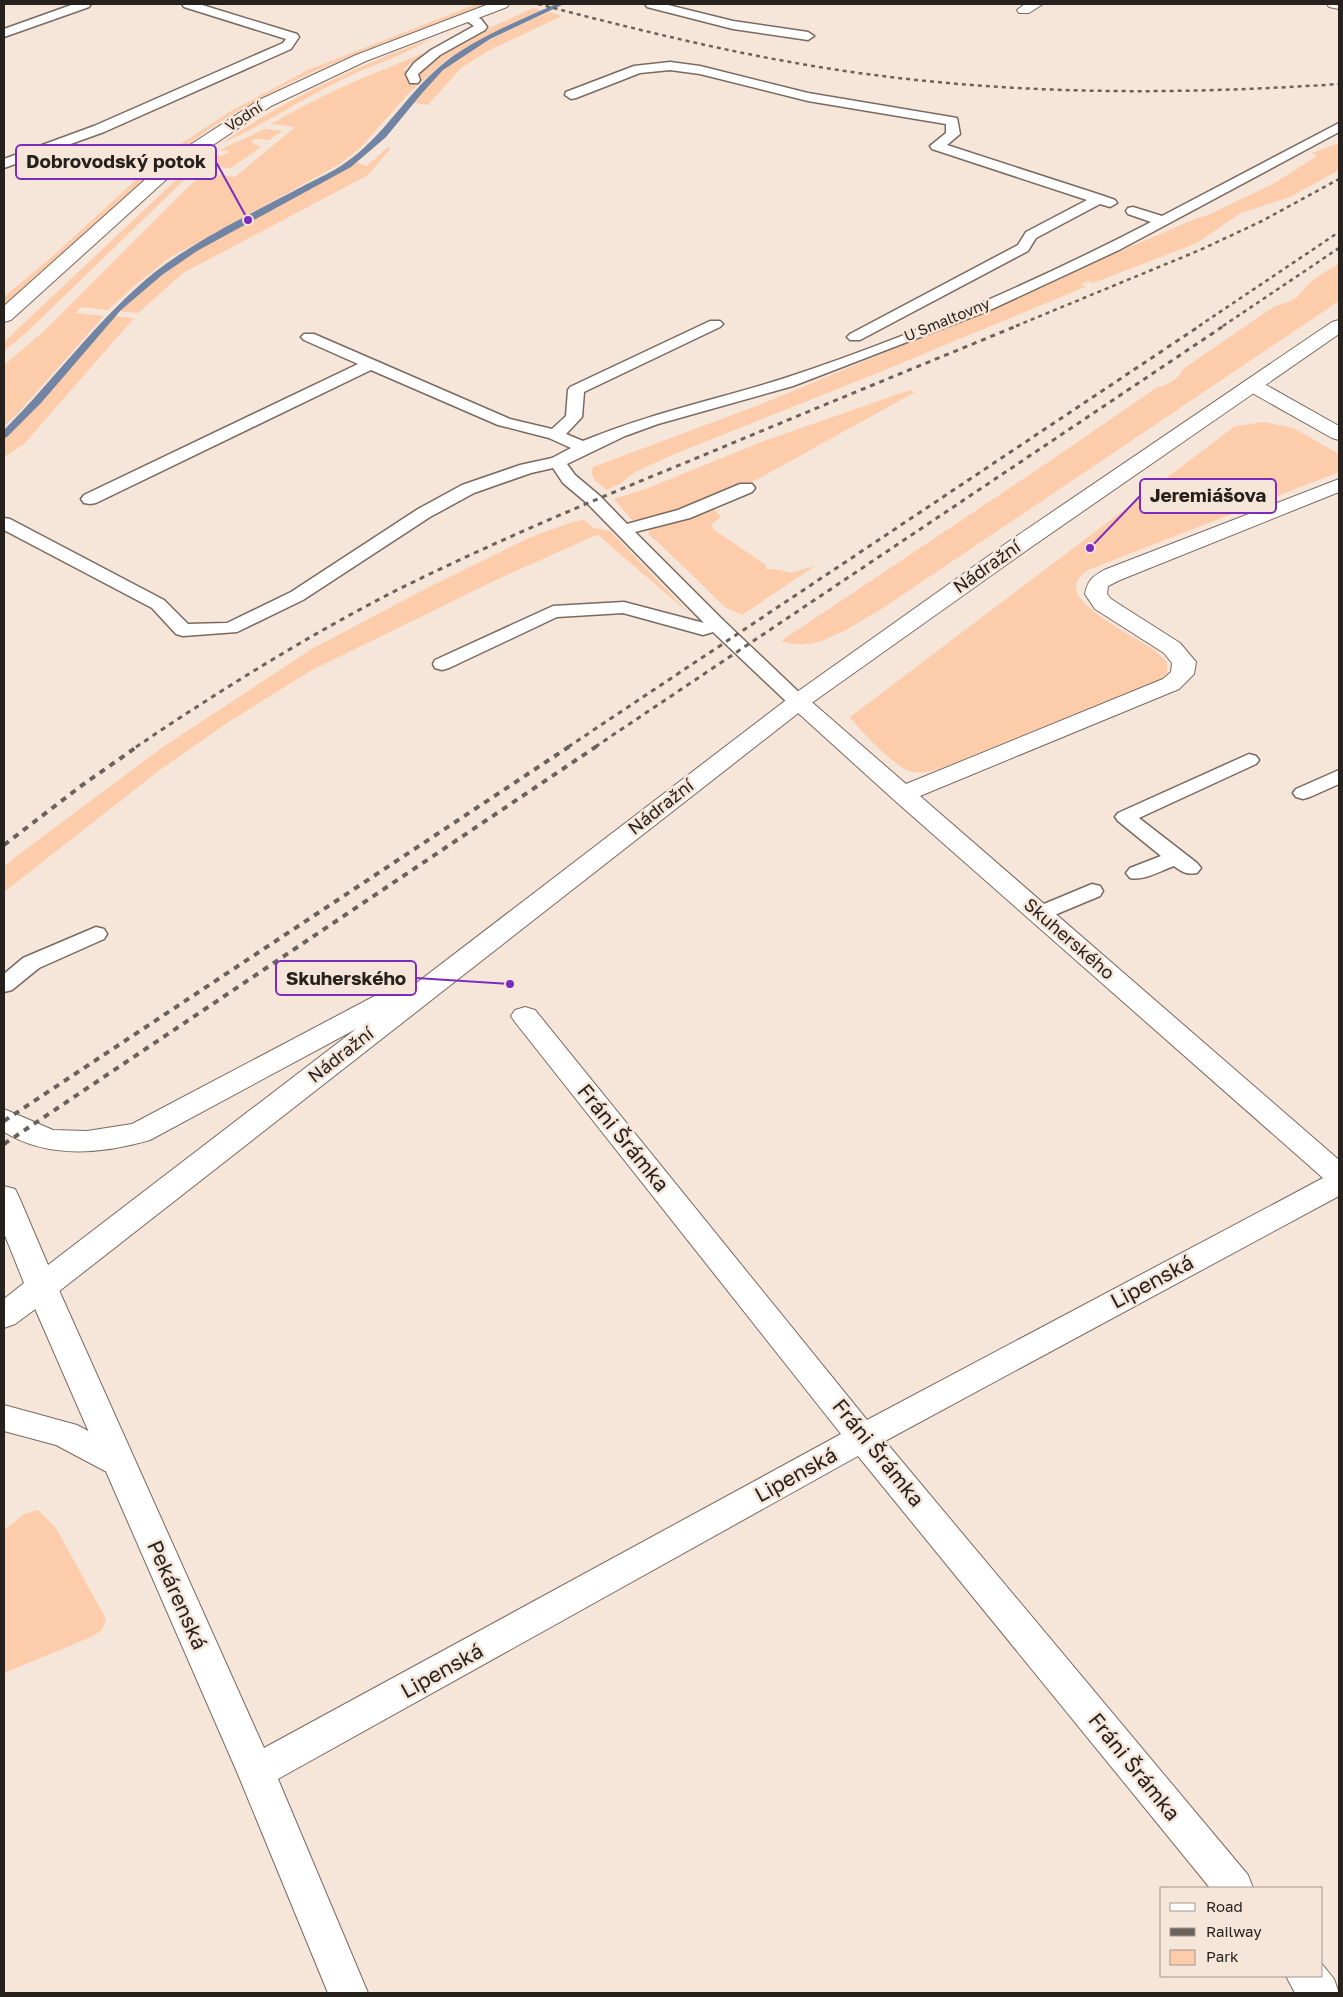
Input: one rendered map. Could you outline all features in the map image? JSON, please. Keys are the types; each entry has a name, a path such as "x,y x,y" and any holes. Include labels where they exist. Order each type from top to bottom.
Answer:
{"street":[{"name":"Vodní","path":"4,316 173,164 266,103 362,58 502,4"},
{"path":"1334,4 1339,5"},
{"name":"Nádražní","path":"4,1316 798,702 1027,539 1339,326"},
{"path":"1252,384 1339,434"},
{"path":"902,794 1171,684 1182,674 1184,662 1172,648 1103,604 1096,594 1098,583 1112,575 1339,485"},
{"name":"Skuherského","path":"798,702 1339,1176"},
{"path":"4,1119 21,1131 57,1141 98,1142 140,1133 466,959"},
{"name":"Fráni Šrámka","path":"525,1016 863,1438 1233,1887"},
{"name":"Lipenská","path":"256,1772 863,1438 1339,1183"},
{"name":"Pekárenská","path":"4,1197 117,1462 256,1772 348,1993"},
{"path":"4,1418 64,1434 117,1462"},
{"path":"1307,1977 1320,1993"}],"lane":[{"path":"4,33 85,4"},
{"path":"4,164 158,105 287,46 293,37 188,4"},
{"path":"651,4 733,25 808,36"},
{"path":"414,80 412,74 418,66 450,43 481,27 477,22 467,17"},
{"path":"571,95 638,69 670,66 700,70 808,97 952,121 953,134 937,146 1105,201 1031,235 1024,248 855,337"},
{"name":"U Smaltovny","path":"4,523 158,604 182,630 230,628 297,596 424,513 468,489 526,469 557,462 582,447 618,432 826,369 971,312 1071,267 1339,127"},
{"path":"1133,211 1162,221"},
{"path":"555,435 574,417 576,390 715,324"},
{"path":"309,337 504,422 555,435 582,447"},
{"path":"90,498 371,364"},
{"path":"557,462 569,479 594,500 717,625 798,702"},
{"path":"623,530 684,514 746,488"},
{"path":"442,664 553,612 624,607 703,629 717,625"},
{"path":"1136,872 1183,863 1125,817 1249,760"},
{"path":"1302,793 1339,776"},
{"path":"1040,914 1092,891"},
{"path":"4,985 31,963 96,934"}],"green space":[{"path":"487,4 378,45 306,75 238,111 205,132 152,173 4,305 4,297 54,255 162,156 231,111 308,70 474,5"},
{"path":"533,8 541,10 485,37 446,60 411,91 361,147 340,164 169,258 108,310 81,307 76,313 104,316 17,414 4,426 4,365 43,332 187,188 205,173 235,177 295,127 271,124 289,113 346,86 424,53 402,70 423,71 461,43"},
{"path":"549,12 562,16 488,51 461,68 428,105 413,103 441,71 466,53"},
{"path":"432,38 329,86 222,143 297,97 377,60"},
{"path":"264,129 282,131 269,140 251,140 254,144 261,147 231,168 209,166 215,154 220,156 230,152 224,150 218,152"},
{"path":"1339,143 1339,170 1292,196 1239,214 1197,243 1093,283 1088,281 1081,284 1085,287 677,453 635,472 621,483 607,490 595,481 591,472 593,467 759,405 1208,215 1273,184 1317,156 1312,153"},
{"path":"388,147 391,148 368,175 183,273 138,313 119,311 162,274 197,250 356,162 367,166"},
{"path":"195,162 192,172 187,177 26,333 4,351 4,342"},
{"path":"1339,263 1339,301 883,608 841,633 824,640 811,644 781,641 1156,388 1172,382 1183,369 1275,306 1295,298 1313,280"},
{"path":"114,316 134,318 24,444 4,457 4,438 51,390"},
{"path":"910,390 915,392 771,472 725,495 701,504 655,518 632,520 614,499 648,488 764,441"},
{"path":"1264,422 1293,428 1339,454 1339,472 1088,570 1077,582 1076,588 1079,596 1096,613 1153,649 1167,662 1167,673 1159,681 939,769 922,772 912,772 897,764 861,731 850,717 1235,426"},
{"path":"712,507 721,517 712,524 713,529 766,565 766,569 790,573 815,566 742,615 725,607 649,535 649,530"},
{"path":"584,520 594,528 610,531 691,615 598,535 592,537 500,578 310,671 227,723 161,769 4,892 4,867 14,858 163,747 310,650 427,588 531,537 572,522"},
{"path":"38,1510 56,1528 106,1619 102,1630 91,1637 4,1673 4,1530 24,1514"}],"waterway":[{"path":"4,435 38,401 118,308 159,273 194,249 348,165 383,135 420,90 441,69 488,38 561,4"}],"railway":[{"path":"538,4 733,51 812,66 913,80 1034,89 1095,91 1217,90 1339,84"},
{"path":"1016,326 1200,250 1262,221 1339,179"},
{"path":"1199,326 1339,232"},
{"path":"1223,326 1339,248"},
{"path":"136,747 230,685 294,646 431,573 586,504 1019,325"},
{"path":"568,747 1201,325"},
{"path":"595,747 1225,325"},
{"path":"4,845 81,786 138,746"},
{"path":"4,1121 570,746"},
{"path":"4,1144 597,746"}],"place":[{"name":"Dobrovodský potok","path":"248,220"},
{"name":"Jeremiášova","path":"1090,548"},
{"name":"Skuherského","path":"510,984"}]}
